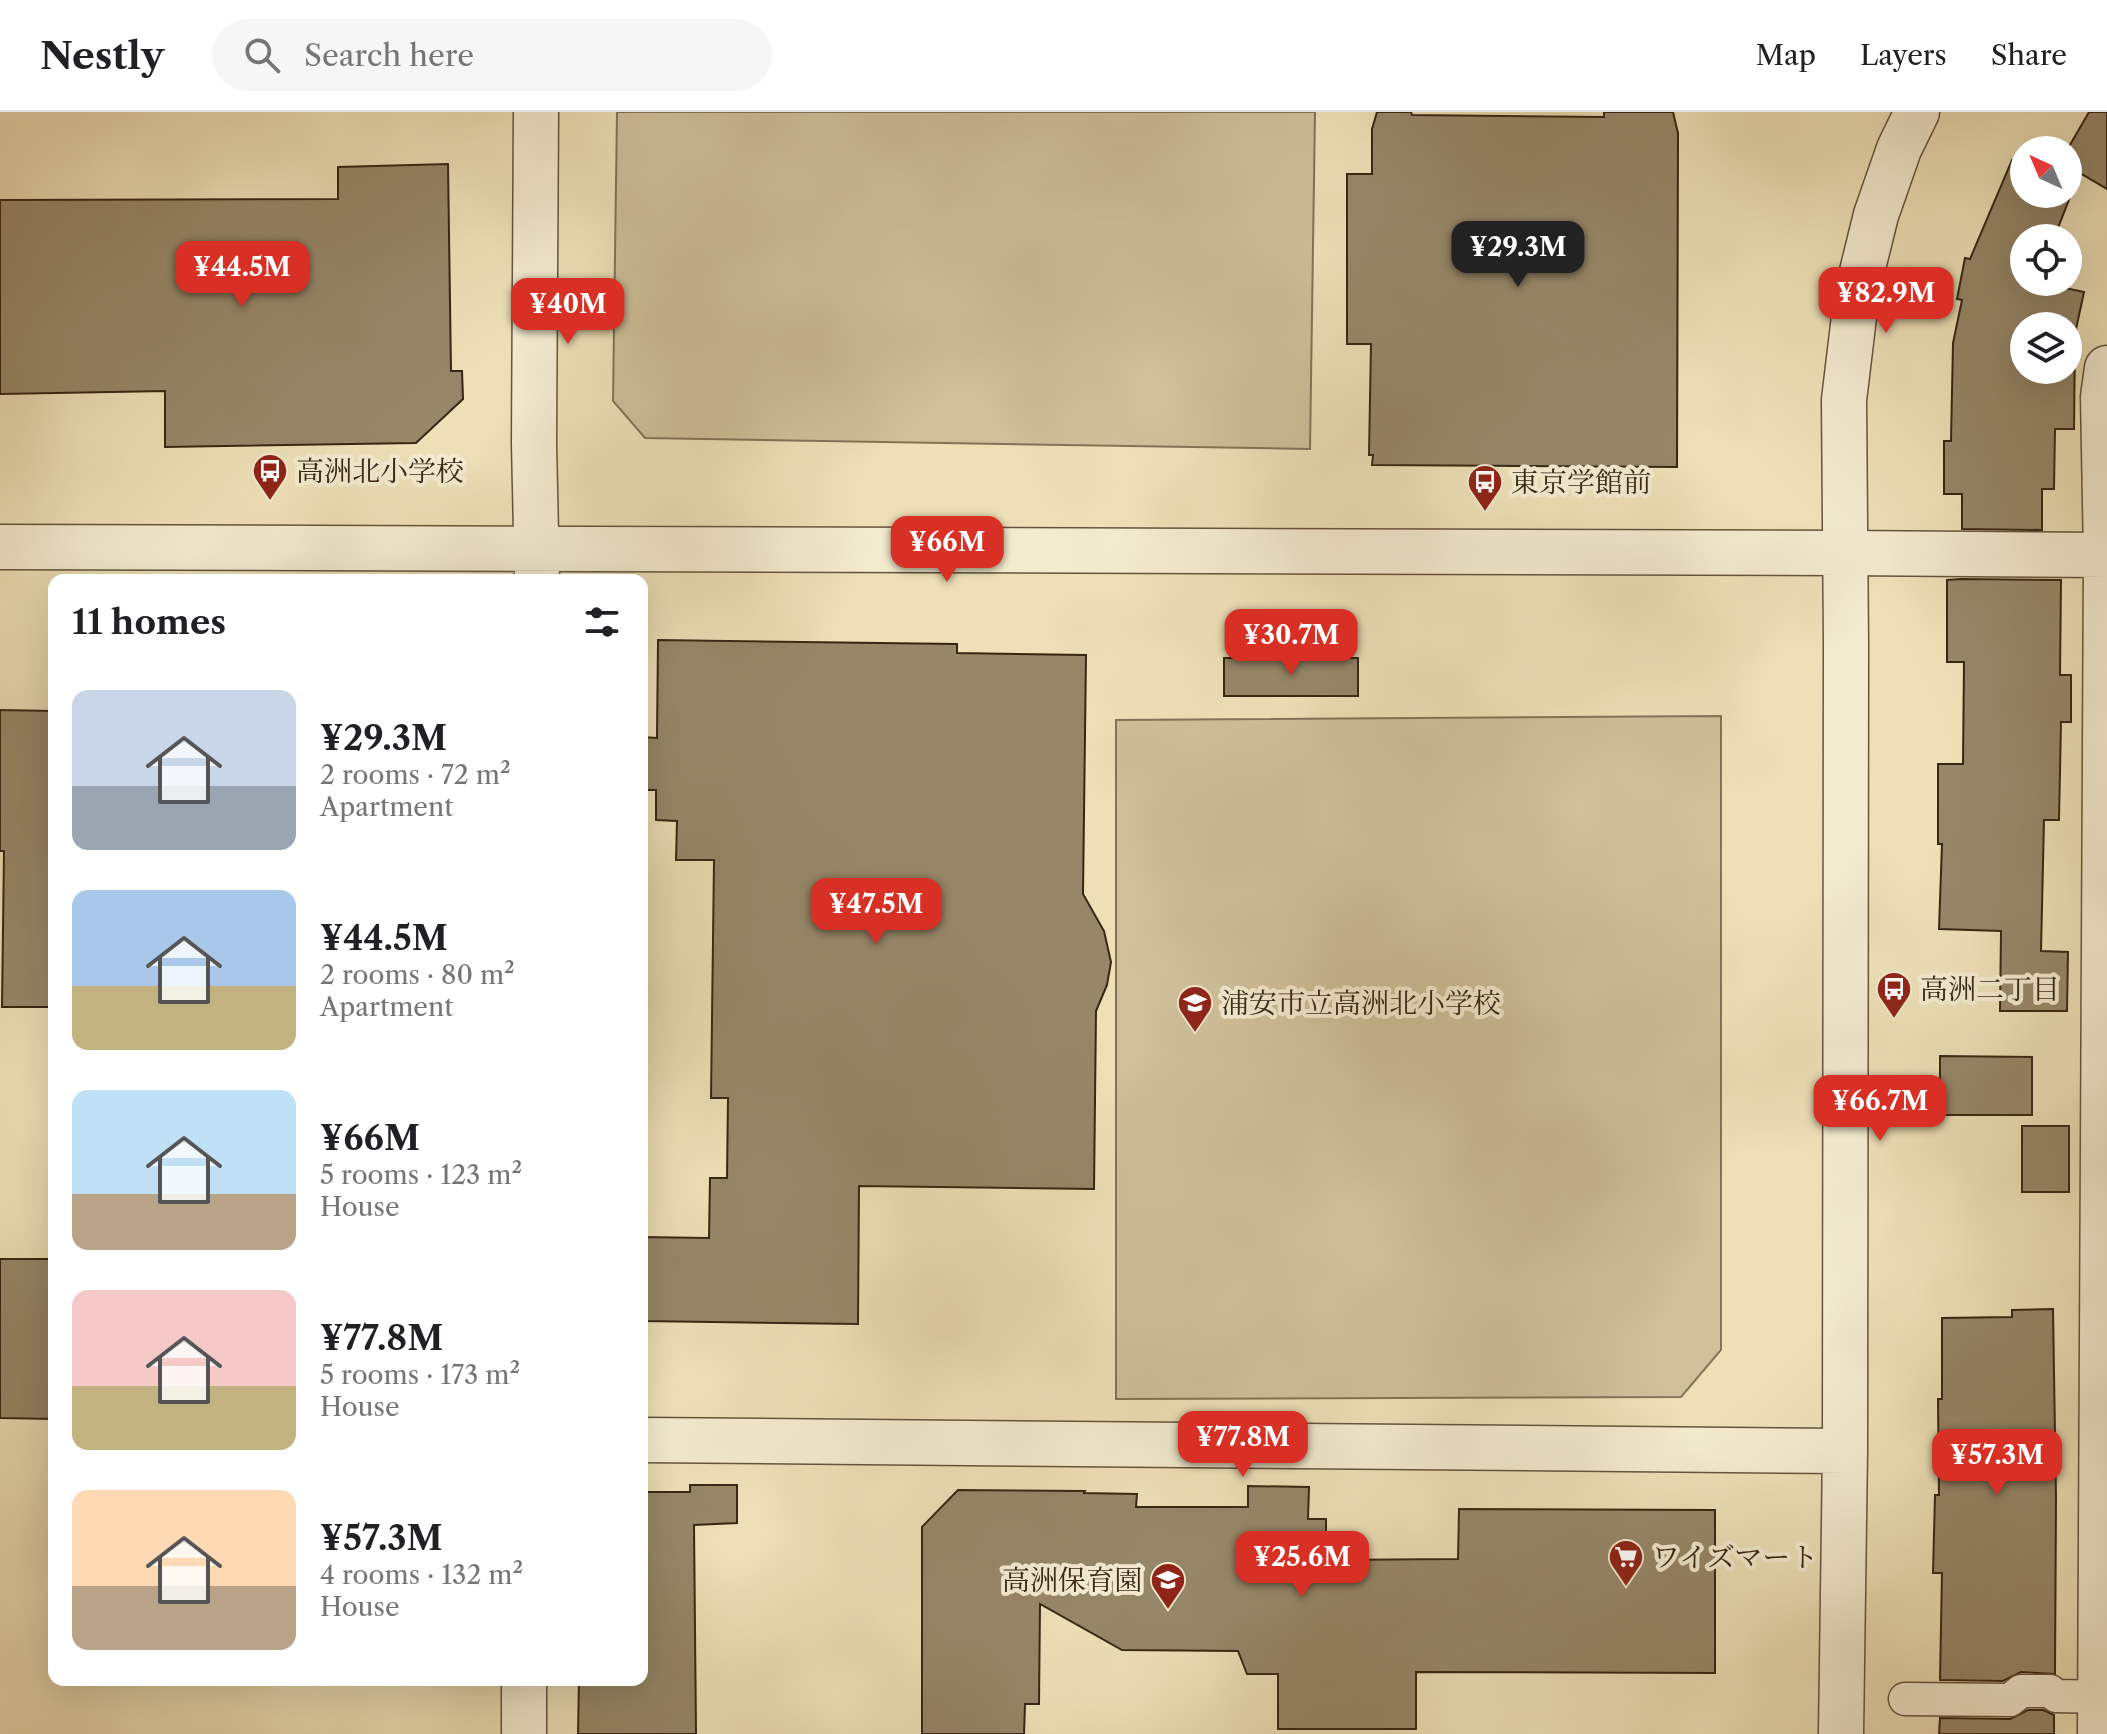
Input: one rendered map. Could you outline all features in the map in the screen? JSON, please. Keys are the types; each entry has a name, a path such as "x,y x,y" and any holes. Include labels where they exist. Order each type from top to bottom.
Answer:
{"street":[{"path":"536,112 534,443 537,565"},
{"path":"1841,1734 1845,1451 1844,400 1857,292 1876,215 1899,149 1917,112"},
{"path":"1905,1699 2010,1700 2021,1691 2050,1691 2056,1696 2102,1709 2107,555 2103,397 2107,368"},
{"path":"0,547 537,565 1844,553 2107,555"},
{"path":"648,1440 1845,1451"},
{"path":"524,1686 524,1734"}],"shaded area":[{"path":"617,112 1315,112 1310,449 645,438 613,401"},
{"path":"1721,716 1721,1350 1681,1397 1116,1399 1116,720"}],"building":[{"path":"1377,112 1604,117 1604,112 1673,112 1678,133 1677,467 1372,465 1373,455 1369,455 1371,344 1347,344 1347,174 1372,174 1372,129"},
{"path":"2089,112 2107,112 2107,189 2082,174 2082,136 2075,136"},
{"path":"448,164 451,371 462,371 463,399 416,443 165,447 165,391 0,394 0,200 338,199 338,167"},
{"path":"2010,165 2010,208 2066,208 2059,224 2010,224 2010,296 2082,296 2084,292 2080,312 2010,312 2010,384 2074,384 2074,429 2055,429 2054,489 2042,489 2042,530 1962,529 1962,494 1944,494 1944,441 1951,441 1953,343 1962,300 1957,299 1965,258 1970,259"},
{"path":"1947,580 2061,580 2060,675 2071,675 2071,722 2061,722 2059,820 2044,820 2041,951 2068,952 2067,1011 2000,1011 2001,931 1939,929 1942,844 1938,844 1938,764 1963,764 1964,662 1947,662"},
{"path":"658,640 957,644 957,653 1086,655 1083,894 1104,931 1111,962 1107,985 1096,1011 1094,1189 859,1186 858,1324 648,1321 648,1237 709,1238 710,1178 727,1178 728,1098 711,1098 714,860 676,860 677,821 656,820 656,790 648,790 648,737 657,738"},
{"path":"1224,658 1358,658 1358,696 1224,696"},
{"path":"0,710 48,711 48,1007 2,1007 4,851 0,851"},
{"path":"1940,1056 2032,1057 2032,1115 1940,1115"},
{"path":"2022,1126 2069,1126 2069,1192 2022,1192"},
{"path":"0,1259 48,1259 48,1419 0,1418"},
{"path":"2053,1309 2055,1674 2021,1672 2003,1681 1940,1680 1942,1573 1933,1573 1935,1495 1939,1495 1938,1399 1942,1399 1942,1318 2012,1317 2012,1310"},
{"path":"690,1485 737,1485 737,1523 694,1525 696,1734 578,1734 579,1686 648,1686 648,1492 690,1492"},
{"name":"高洲保育園","path":"1248,1486 1309,1487 1308,1519 1326,1519 1326,1560 1458,1559 1459,1509 1715,1510 1715,1673 1416,1672 1416,1729 1278,1729 1278,1674 1247,1674 1238,1651 1122,1650 1040,1604 1039,1704 1025,1704 1024,1734 922,1734 922,1527 958,1490 1137,1494 1136,1507 1248,1507"},
{"path":"2028,1710 2043,1710 2054,1715 2054,1734 1939,1734 1940,1718 2010,1719"}],"place":[{"name":"高洲北小学校","path":"270,502"},
{"name":"東京学館前","path":"1485,513"},
{"name":"高洲二丁目","path":"1894,1020"},
{"name":"浦安市立高洲北小学校","path":"1195,1034"},
{"name":"ワイズマート","path":"1626,1588"},
{"name":"高洲保育園","path":"1168,1611"}]}
